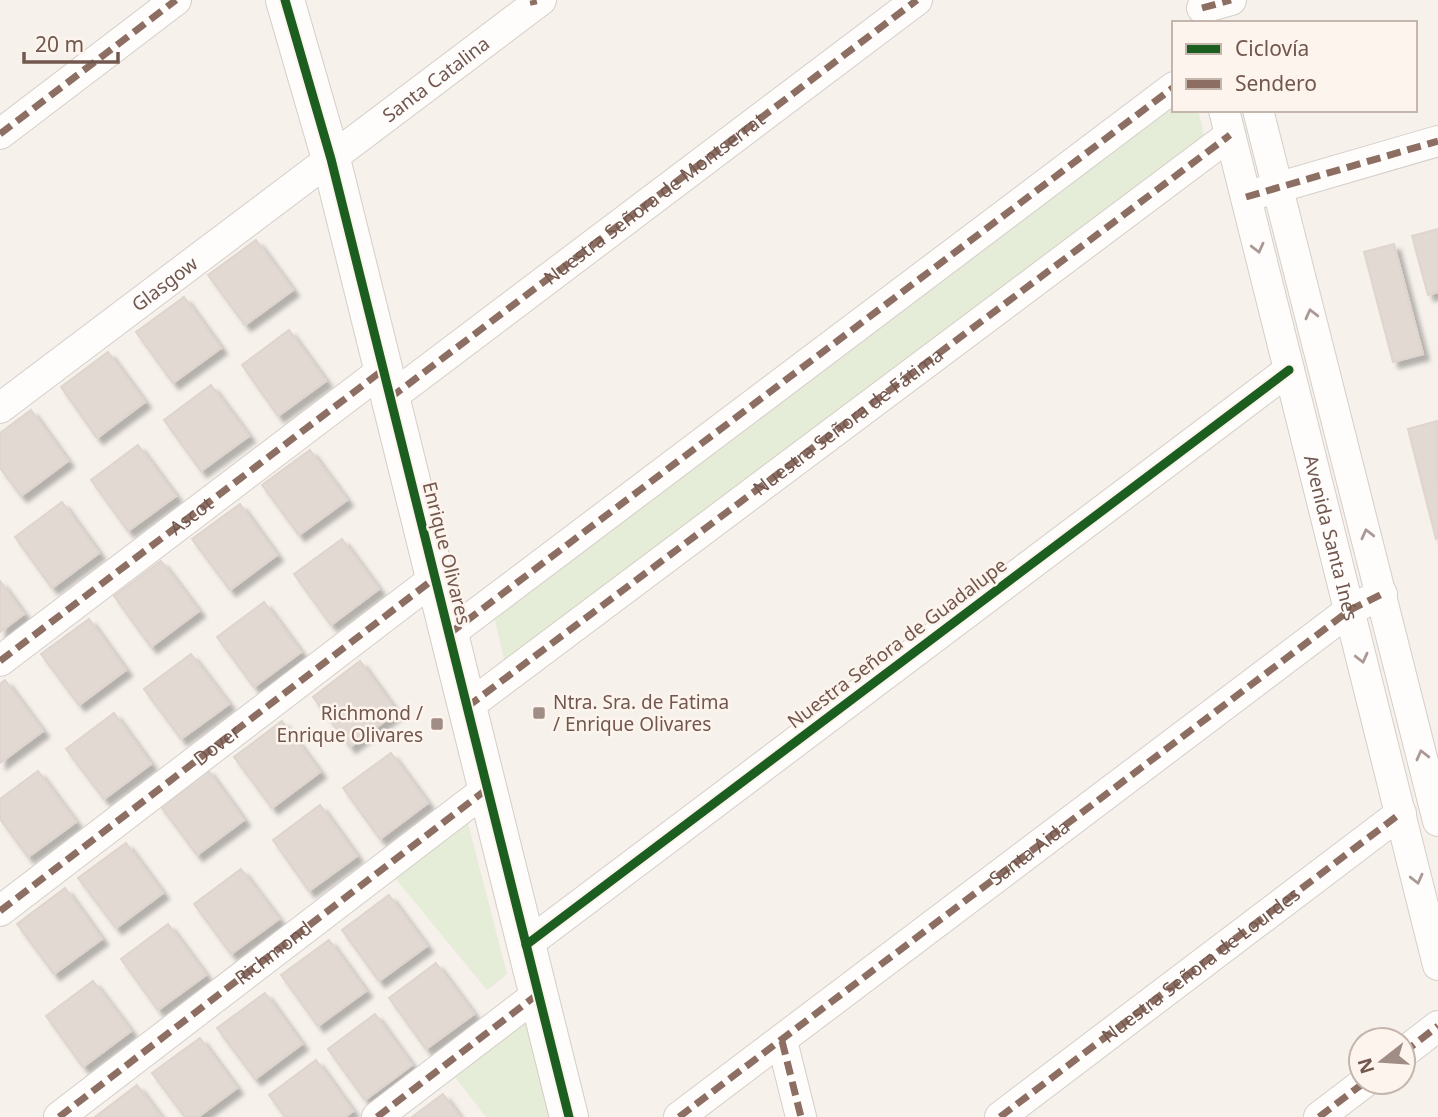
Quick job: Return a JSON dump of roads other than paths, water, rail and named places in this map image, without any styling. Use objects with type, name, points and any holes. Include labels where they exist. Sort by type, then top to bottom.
[{"type":"street","points":[[0,134],[176,0]]},
{"type":"street","name":"Enrique Olivares","points":[[285,0],[331,159],[569,1117]]},
{"type":"street","name":"Nuestra Señora de Montserrat","points":[[386,384],[917,0]]},
{"type":"street","points":[[1202,10],[1232,0],[1237,21]]},
{"type":"street","name":"Santa Catalina","points":[[331,159],[536,2]]},
{"type":"street","points":[[449,634],[1172,89]]},
{"type":"street","name":"Avenida Santa Inés","points":[[1259,112],[1438,821]]},
{"type":"street","name":"Avenida Santa Inés","points":[[1227,123],[1438,965]]},
{"type":"street","name":"Nuestra Señora de Fátima","points":[[467,707],[1227,123]]},
{"type":"street","points":[[1246,197],[1438,141]]},
{"type":"street","name":"Glasgow","points":[[0,408],[331,159]]},
{"type":"street","name":"Nuestra Señora de Guadalupe","points":[[526,945],[1289,370]]},
{"type":"street","name":"Ascot","points":[[0,661],[386,384]]},
{"type":"street","name":"Dover","points":[[0,911],[435,578]]},
{"type":"street","name":"Santa Aida","points":[[679,1117],[1350,610],[1382,594]]},
{"type":"street","name":"Richmond","points":[[59,1117],[487,789]]},
{"type":"street","name":"Nuestra Señora de Lourdes","points":[[1000,1117],[1401,813]]},
{"type":"street","points":[[377,1117],[538,994]]},
{"type":"street","points":[[1417,1042],[1438,1026]]},
{"type":"street","points":[[782,1041],[801,1117]]},
{"type":"street","points":[[1319,1117],[1347,1096]]},
{"type":"place","name":"Ntra. Sra. de Fatima / Enrique Olivares","points":[[539,713]]},
{"type":"place","name":"Richmond / Enrique Olivares","points":[[437,724]]}]
